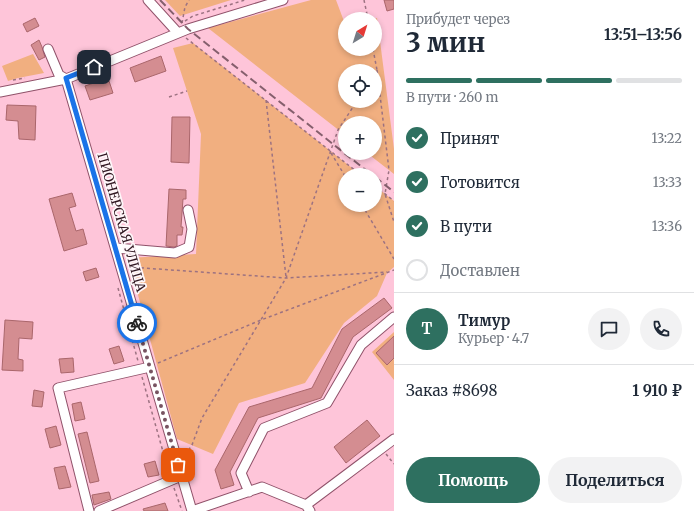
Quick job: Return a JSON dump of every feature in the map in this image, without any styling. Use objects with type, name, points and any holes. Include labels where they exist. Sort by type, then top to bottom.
[{"type":"street","points":[[148,0],[176,31]]},
{"type":"street","points":[[0,92],[66,78],[176,31],[283,0]]},
{"type":"street","points":[[48,49],[59,75],[66,78]]},
{"type":"street","name":"ПИОНЕРСКАЯ УЛИЦА","points":[[66,78],[192,511]]},
{"type":"street","points":[[116,248],[176,253],[189,247],[192,229],[188,210]]},
{"type":"street","points":[[249,492],[241,473],[264,428],[327,403],[361,345],[394,317]]},
{"type":"street","points":[[88,511],[58,388],[150,367]]},
{"type":"street","points":[[192,511],[262,487],[308,508],[394,439]]},
{"type":"street","points":[[99,511],[181,476]]},
{"type":"path","points":[[182,23],[185,7],[189,0]]},
{"type":"path","points":[[245,0],[193,16],[182,23],[176,31],[352,168]]},
{"type":"path","points":[[364,0],[367,12]]},
{"type":"path","points":[[169,97],[187,91]]},
{"type":"path","points":[[266,100],[286,278]]},
{"type":"path","points":[[178,465],[192,445],[202,418],[286,278],[338,130],[352,108]]},
{"type":"path","points":[[382,108],[389,170],[385,194],[394,222]]},
{"type":"path","points":[[330,151],[340,168]]},
{"type":"path","points":[[382,192],[394,201]]},
{"type":"path","points":[[366,212],[394,259]]},
{"type":"path","points":[[121,266],[286,278],[387,272]]},
{"type":"path","points":[[150,367],[261,320],[394,270]]},
{"type":"path","points":[[117,287],[171,480],[182,511]]},
{"type":"shaded area","points":[[165,0],[231,0],[180,16]]},
{"type":"shaded area","points":[[311,0],[336,0],[340,12],[338,12],[338,56],[382,56],[394,149],[394,174],[376,160],[382,160],[382,116],[338,116],[338,130],[208,28]]},
{"type":"shaded area","points":[[193,43],[338,157],[338,160],[342,160],[352,168],[338,168],[338,212],[382,212],[382,192],[394,201],[394,267],[387,273],[377,296],[344,323],[305,383],[239,403],[213,454],[177,439],[128,258],[196,254],[201,134],[173,48]]},
{"type":"shaded area","points":[[33,54],[44,73],[8,81],[2,66]]},
{"type":"shaded area","points":[[394,332],[394,380],[372,352]]},
{"type":"building","points":[[384,0],[394,0],[394,9],[387,11]]},
{"type":"building","points":[[35,18],[39,26],[27,32],[23,24]]},
{"type":"building","points":[[39,40],[45,57],[39,60],[31,45]]},
{"type":"building","points":[[161,56],[166,71],[135,82],[130,68]]},
{"type":"building","points":[[108,78],[113,93],[90,100],[85,86]]},
{"type":"building","points":[[7,105],[36,106],[35,140],[19,139],[18,121],[6,120]]},
{"type":"building","points":[[172,117],[190,117],[189,163],[171,162]]},
{"type":"building","points":[[169,189],[186,190],[186,199],[183,199],[181,227],[183,227],[182,235],[177,235],[177,246],[174,247],[166,246]]},
{"type":"building","points":[[72,193],[76,206],[69,208],[76,231],[83,229],[87,244],[64,251],[49,199]]},
{"type":"building","points":[[96,268],[99,277],[86,281],[83,272]]},
{"type":"building","points":[[384,298],[392,308],[353,337],[321,398],[258,418],[230,472],[234,485],[221,489],[215,470],[249,407],[312,388],[342,329]]},
{"type":"building","points":[[5,320],[33,322],[32,339],[19,338],[18,359],[23,360],[23,371],[2,370]]},
{"type":"building","points":[[394,336],[394,358],[387,365],[376,353]]},
{"type":"building","points":[[119,346],[124,361],[114,364],[109,349]]},
{"type":"building","points":[[73,358],[74,372],[61,373],[59,359]]},
{"type":"building","points":[[34,390],[44,392],[42,407],[32,406]]},
{"type":"building","points":[[81,402],[85,419],[75,421],[72,404]]},
{"type":"building","points":[[367,420],[380,436],[346,463],[334,447]]},
{"type":"building","points":[[56,426],[61,445],[50,448],[45,429]]},
{"type":"building","points":[[87,432],[99,481],[90,483],[78,434]]},
{"type":"building","points":[[155,461],[159,475],[148,477],[144,464]]},
{"type":"building","points":[[65,466],[71,487],[59,489],[54,468]]},
{"type":"building","points":[[109,492],[111,499],[94,505],[92,495]]},
{"type":"building","points":[[165,503],[168,511],[144,511],[143,509]]},
{"type":"railway","points":[[160,0],[188,29],[363,168]]},
{"type":"railway","points":[[382,183],[394,192]]},
{"type":"way so far","points":[[137,323],[178,465]]},
{"type":"route","points":[[94,67],[66,78],[137,323]]}]
